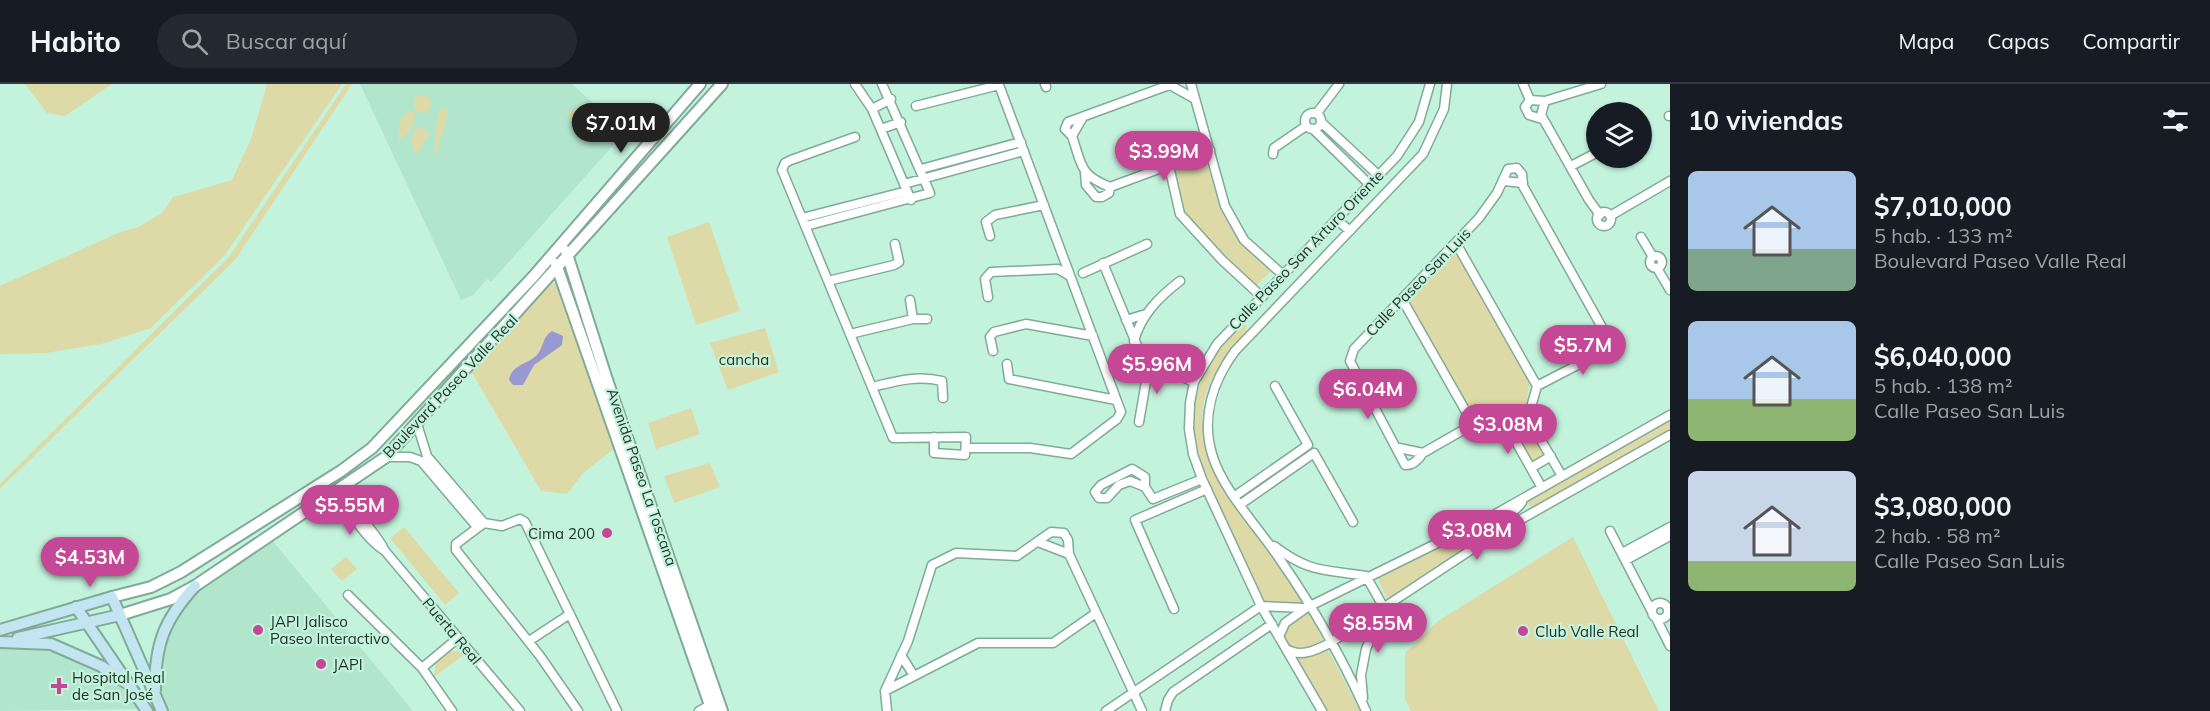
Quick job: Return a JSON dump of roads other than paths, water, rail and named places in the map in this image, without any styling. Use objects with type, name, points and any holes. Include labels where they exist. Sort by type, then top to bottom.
[{"type":"main road","points":[[155,696],[157,651],[164,629],[175,608],[195,586]]},
{"type":"main road","points":[[0,630],[112,597],[162,711]]},
{"type":"main road","points":[[76,607],[147,711]]},
{"type":"main road","points":[[0,641],[88,624],[120,615]]},
{"type":"main road","points":[[0,641],[31,631],[37,624],[34,619]]},
{"type":"main road","points":[[0,641],[51,644],[102,666],[128,684]]},
{"type":"street","points":[[563,242],[700,84]]},
{"type":"street","name":"Boulevard Paseo Valle Real","points":[[120,615],[171,599],[195,586],[348,485],[386,457],[722,84]]},
{"type":"street","points":[[855,84],[872,109],[910,200]]},
{"type":"street","points":[[804,222],[910,200],[930,193],[891,99],[882,84]]},
{"type":"street","points":[[1110,187],[1109,193],[1096,197],[1086,185],[1085,172],[1072,136],[1065,129],[1065,124],[1171,84],[1195,99]]},
{"type":"street","points":[[1191,84],[1226,206],[1244,240],[1283,275]]},
{"type":"street","points":[[1339,84],[1317,113],[1306,115],[1309,127],[1370,184]]},
{"type":"street","name":"Calle Paseo San Arturo Oriente","points":[[1322,711],[1261,606],[1202,479],[1193,454],[1189,429],[1194,382],[1216,344],[1370,184],[1410,138],[1419,122],[1430,84]]},
{"type":"street","name":"Calle Paseo San Arturo Oriente","points":[[1365,707],[1330,642],[1267,540],[1224,479],[1212,454],[1209,407],[1215,384],[1224,365],[1423,154],[1444,109],[1447,84]]},
{"type":"street","points":[[1523,84],[1530,100],[1543,105],[1601,84]]},
{"type":"street","points":[[916,106],[999,85],[1121,411],[1117,419],[1071,454],[1030,448],[966,448]]},
{"type":"street","points":[[872,109],[891,99]]},
{"type":"street","points":[[1530,100],[1526,104],[1527,113],[1542,119]]},
{"type":"street","points":[[1543,105],[1542,119],[1600,215],[1598,222],[1603,226],[1610,223],[1610,216],[1670,181]]},
{"type":"street","points":[[1317,113],[1321,122],[1378,175]]},
{"type":"street","points":[[881,129],[900,122]]},
{"type":"street","points":[[1273,154],[1274,148],[1321,122]]},
{"type":"street","points":[[855,138],[791,160],[782,166],[893,438],[966,437],[965,455],[934,453],[934,438]]},
{"type":"street","points":[[804,222],[905,188],[922,173],[1022,147]]},
{"type":"street","points":[[1085,172],[1091,180],[1110,187],[1210,150]]},
{"type":"street","points":[[1571,166],[1586,158]]},
{"type":"street","points":[[1169,166],[1180,214],[1222,260],[1262,297]]},
{"type":"street","points":[[1523,183],[1504,181],[1508,169],[1518,168],[1522,174],[1523,183],[1604,331],[1616,339],[1616,345],[1537,387],[1528,418],[1563,476]]},
{"type":"street","name":"Calle Paseo San Luis","points":[[1504,181],[1488,206],[1456,243],[1354,349],[1350,358],[1351,365],[1399,448],[1399,455],[1407,465],[1419,459],[1423,453],[1498,410],[1542,488]]},
{"type":"street","points":[[990,236],[986,222],[995,215],[1044,206]]},
{"type":"street","points":[[1336,219],[1350,231]]},
{"type":"street","points":[[1641,237],[1657,258],[1661,266],[1657,268],[1670,290]]},
{"type":"street","name":"Boulevard Paseo Valle Real","points":[[112,597],[151,587],[173,577],[341,471],[372,448],[533,278],[563,242]]},
{"type":"street","name":"Avenida Paseo La Toscana","points":[[563,242],[602,381]]},
{"type":"street","points":[[1058,269],[1059,243]]},
{"type":"street","points":[[1456,243],[1537,387]]},
{"type":"street","points":[[828,281],[894,265],[899,262],[895,244]]},
{"type":"street","points":[[1083,273],[1147,244]]},
{"type":"street","points":[[1657,258],[1670,253]]},
{"type":"street","name":"Avenida Paseo La Toscana","points":[[552,255],[602,381],[664,560],[722,711]]},
{"type":"street","points":[[1103,263],[1143,360],[1194,382]]},
{"type":"street","points":[[988,297],[985,279],[991,272],[1058,269],[1071,277]]},
{"type":"street","points":[[1135,345],[1146,314],[1180,281]]},
{"type":"street","points":[[1402,299],[1473,424]]},
{"type":"street","points":[[910,300],[914,319]]},
{"type":"street","points":[[1126,320],[1146,314]]},
{"type":"street","points":[[1242,317],[1256,329]]},
{"type":"street","points":[[850,334],[914,319],[927,319]]},
{"type":"street","points":[[993,351],[990,337],[994,332],[1026,324],[1093,336]]},
{"type":"street","points":[[1599,352],[1604,331]]},
{"type":"street","points":[[1135,345],[1199,371]]},
{"type":"street","points":[[1007,364],[1010,379],[1116,400]]},
{"type":"street","points":[[1139,422],[1149,364]]},
{"type":"street","points":[[872,387],[912,377],[927,377],[942,381],[943,398]]},
{"type":"street","points":[[1235,496],[1308,445],[1275,386]]},
{"type":"street","points":[[1279,637],[1285,623],[1307,607],[1366,576],[1446,540],[1670,415]]},
{"type":"street","points":[[417,424],[427,456],[480,525]]},
{"type":"street","points":[[1286,648],[1292,652],[1308,652],[1330,642],[1502,530],[1670,435]]},
{"type":"street","points":[[1399,448],[1423,453]]},
{"type":"street","points":[[1241,504],[1314,453],[1353,522]]},
{"type":"street","points":[[1530,468],[1551,456]]},
{"type":"street","points":[[386,457],[410,457],[421,461],[480,525]]},
{"type":"street","points":[[1145,487],[1130,481],[1119,485],[1107,498],[1100,498],[1095,492],[1097,488],[1132,469],[1145,477],[1145,487],[1150,498],[1156,500],[1202,479]]},
{"type":"street","name":"Puerta Real","points":[[348,485],[349,499],[374,544],[385,551],[520,711]]},
{"type":"street","points":[[1174,609],[1135,520],[1207,489]]},
{"type":"street","name":"Puerta Real","points":[[328,498],[342,505],[362,523]]},
{"type":"street","points":[[1502,530],[1500,520],[1519,507],[1523,499]]},
{"type":"street","points":[[578,711],[529,641],[456,550],[456,544],[480,525],[498,526],[520,519],[525,522],[617,711]]},
{"type":"street","points":[[1624,557],[1670,528]]},
{"type":"street","points":[[887,711],[885,691],[902,655],[934,563],[956,553],[1014,557],[1058,530],[1064,533],[1068,540],[1069,554],[1142,711]]},
{"type":"street","points":[[1610,531],[1670,646]]},
{"type":"street","points":[[1624,557],[1670,536]]},
{"type":"street","name":"Calle Paseo San Arturo Oriente","points":[[1267,540],[1308,567],[1334,574],[1366,576]]},
{"type":"street","points":[[1038,542],[1069,554]]},
{"type":"street","points":[[1366,576],[1384,608]]},
{"type":"street","name":"Avenida Paseo La Toscana","points":[[671,579],[711,708]]},
{"type":"street","points":[[348,595],[422,668],[452,711]]},
{"type":"street","points":[[1667,602],[1669,612],[1663,618],[1654,614],[1656,603],[1667,602]]},
{"type":"street","points":[[1106,711],[1261,606],[1307,607]]},
{"type":"street","name":"Calle Paseo San Arturo Oriente","points":[[1365,707],[1361,675],[1364,658],[1369,639],[1381,619],[1384,608]]},
{"type":"street","points":[[529,641],[570,614]]},
{"type":"street","points":[[885,691],[981,642],[1053,643],[1096,614]]},
{"type":"street","points":[[1165,711],[1173,692],[1272,624]]},
{"type":"street","points":[[422,668],[458,638]]},
{"type":"street","points":[[902,655],[914,676]]},
{"type":"street","points":[[699,711],[711,708]]},
{"type":"water","points":[[552,331],[563,336],[562,345],[534,365],[523,385],[513,385],[509,380],[513,371],[537,355],[546,336]]},
{"type":"place","name":"Cima 200","points":[[607,533]]},
{"type":"place","name":"JAPI Jalisco Paseo Interactivo","points":[[258,630]]},
{"type":"place","name":"Club Valle Real","points":[[1523,631]]},
{"type":"place","name":"JAPI","points":[[321,664]]},
{"type":"place","name":"Hospital Real de San José","points":[[59,686]]},
{"type":"park label","name":"cancha","points":[[744,359]]}]
